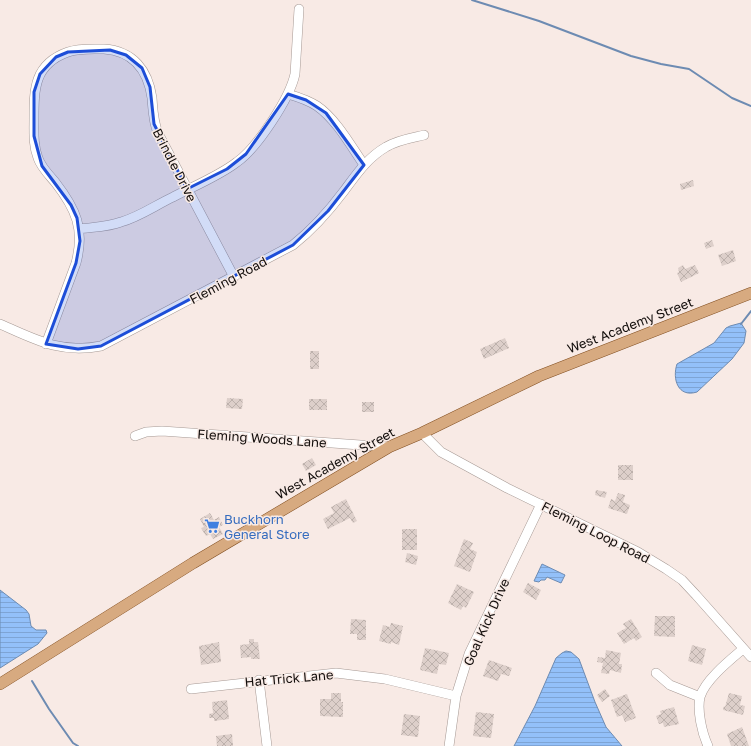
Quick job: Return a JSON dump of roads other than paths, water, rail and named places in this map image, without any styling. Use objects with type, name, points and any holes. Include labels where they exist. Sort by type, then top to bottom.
[{"type":"main road","name":"West Academy Street","points":[[0,684],[193,563],[389,447],[422,433],[539,376],[751,293]]},
{"type":"street","points":[[80,229],[122,222],[227,169],[246,154],[255,144],[288,94],[295,74],[299,8]]},
{"type":"street","name":"Brindle Drive","points":[[46,344],[79,253],[80,229],[72,205],[42,166],[38,158],[34,136],[34,92],[40,74],[46,65],[68,52],[78,49],[110,50],[126,55],[142,68],[148,79],[150,87],[154,124],[234,277]]},
{"type":"street","points":[[288,94],[306,100],[326,113],[364,165]]},
{"type":"street","name":"Fleming Road","points":[[0,324],[46,344],[78,349],[101,346],[284,251],[302,238],[328,211],[364,165],[387,146],[424,135]]},
{"type":"street","name":"Fleming Woods Lane","points":[[136,436],[146,432],[162,431],[389,447]]},
{"type":"street","name":"Fleming Loop Road","points":[[422,433],[441,452],[638,552],[666,569],[682,580],[751,657]]},
{"type":"street","name":"Goal Kick Drive","points":[[449,746],[456,696],[469,654],[541,504]]},
{"type":"street","points":[[708,746],[700,721],[700,697],[708,683],[721,668],[743,649]]},
{"type":"street","points":[[656,672],[670,685],[700,697]]},
{"type":"street","name":"Hat Trick Lane","points":[[191,689],[259,680],[336,673],[385,679],[456,696]]},
{"type":"street","points":[[259,680],[266,746]]},
{"type":"water","points":[[741,323],[746,331],[744,343],[732,359],[697,392],[690,393],[681,390],[675,376],[677,364],[714,343],[726,328]]},
{"type":"water","points":[[542,564],[565,575],[561,583],[547,577],[545,580],[541,580],[539,582],[534,581]]},
{"type":"water","points":[[0,590],[26,610],[29,614],[31,626],[36,630],[46,630],[47,633],[38,644],[0,668]]},
{"type":"water","points":[[566,651],[571,652],[579,659],[606,727],[622,746],[514,746],[535,706],[556,658]]},
{"type":"waterway","points":[[472,0],[539,21],[631,56],[661,64],[689,69],[732,98],[751,106]]},
{"type":"waterway","points":[[741,324],[751,311]]},
{"type":"waterway","points":[[32,681],[49,709],[73,743],[78,746]]},
{"type":"place","name":"Buckhorn General Store","points":[[212,526]]}]
